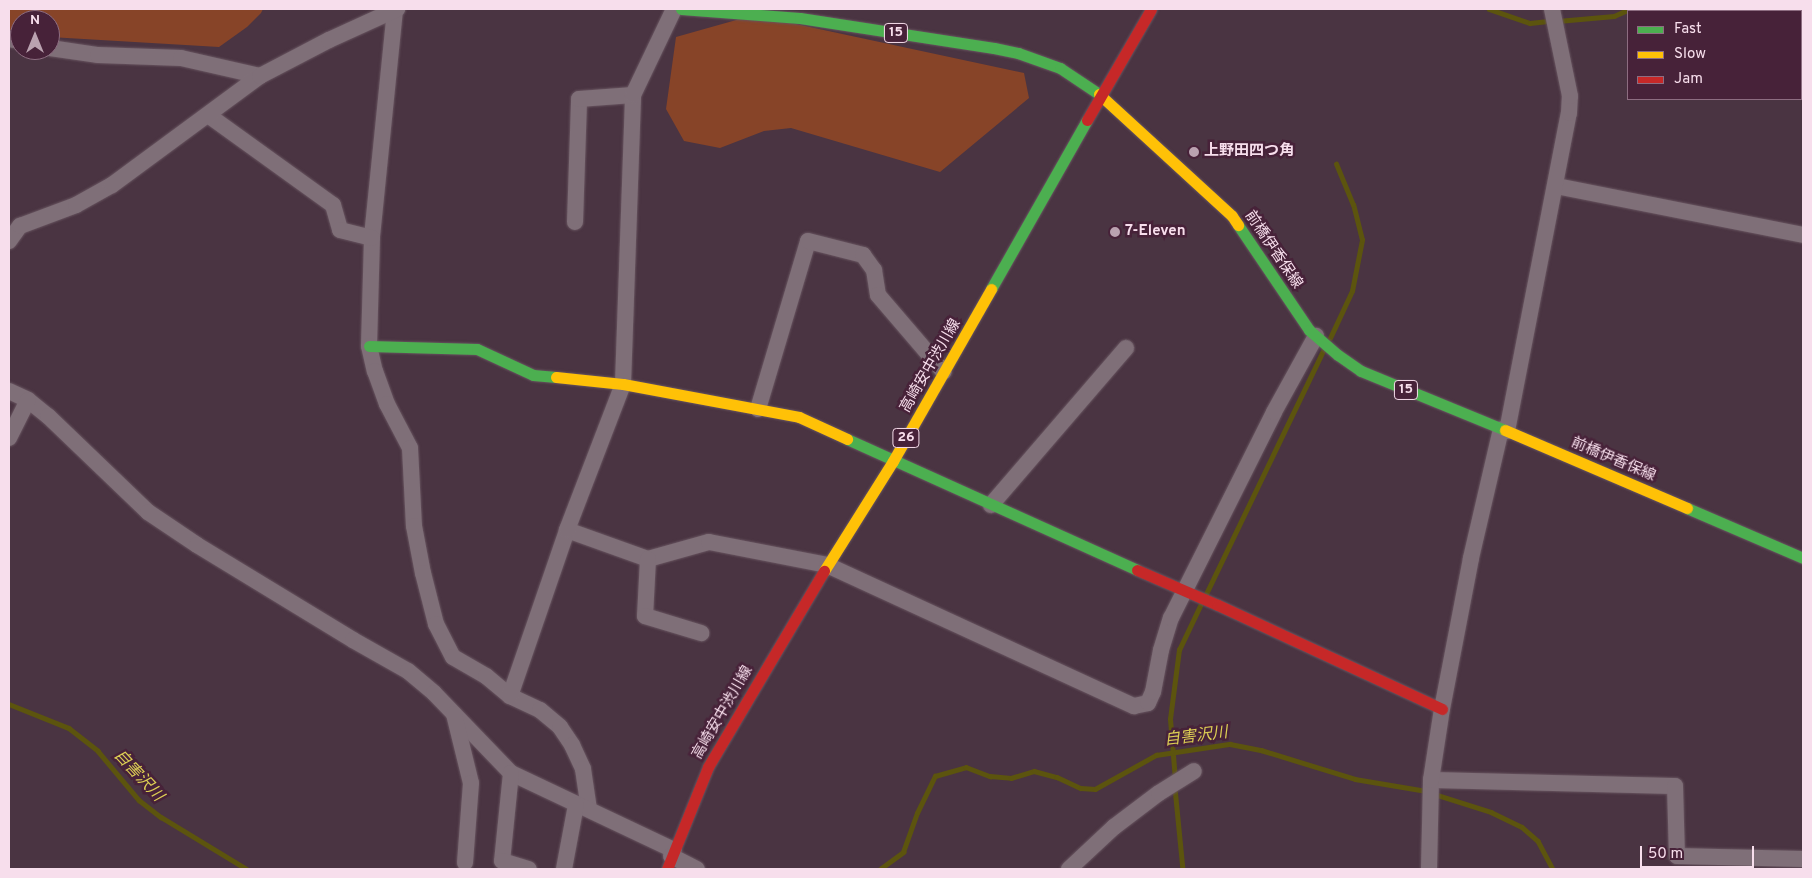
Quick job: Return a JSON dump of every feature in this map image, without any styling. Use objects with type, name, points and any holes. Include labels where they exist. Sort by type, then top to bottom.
[{"type":"main road","name":"前橋伊香保線","points":[[681,9],[800,18],[1018,53],[1060,68],[1101,95],[1232,216],[1274,281],[1316,336],[1361,371],[1803,558]]},
{"type":"main road","name":"高崎安中渋川線","points":[[671,859],[708,767],[827,565],[893,461],[1151,9]]},
{"type":"main road","points":[[369,346],[477,349],[533,375],[623,384],[799,417],[991,505],[1218,605],[1442,709]]},
{"type":"street","points":[[9,242],[14,223],[76,205],[112,185],[260,76],[329,40],[396,9]]},
{"type":"street","points":[[396,9],[372,238],[369,346],[387,404],[410,448],[414,526],[436,624],[452,657],[486,676],[510,696],[540,710],[560,726],[572,745],[583,769],[583,807],[564,869]]},
{"type":"street","points":[[510,696],[567,530],[623,384],[633,95],[674,9]]},
{"type":"street","points":[[1429,869],[1431,782],[1442,709],[1471,558],[1504,430],[1570,114],[1570,96],[1559,35],[1552,9]]},
{"type":"street","points":[[60,49],[98,55],[181,58],[260,76]]},
{"type":"street","points":[[575,222],[579,99],[633,95]]},
{"type":"street","points":[[208,115],[333,205],[340,230],[372,238]]},
{"type":"street","points":[[1556,186],[1803,235]]},
{"type":"street","points":[[758,410],[808,241],[863,255],[874,270],[878,295],[944,372]]},
{"type":"street","points":[[567,530],[648,560],[709,542],[827,565],[1134,706],[1148,703],[1153,692],[1161,650],[1172,618],[1263,435],[1316,336]]},
{"type":"street","points":[[991,505],[1126,348]]},
{"type":"street","points":[[9,391],[28,400],[48,416],[148,512],[345,635],[408,670],[511,772],[583,807],[671,859],[697,869]]},
{"type":"street","points":[[9,438],[28,400]]},
{"type":"street","points":[[648,560],[644,616],[701,633]]},
{"type":"street","points":[[454,714],[471,783],[465,863]]},
{"type":"street","points":[[1069,869],[1114,827],[1159,793],[1194,771]]},
{"type":"street","points":[[511,772],[502,861],[529,869]]},
{"type":"street","points":[[1431,782],[1675,786],[1677,856],[1803,859]]},
{"type":"shaded area","points":[[9,9],[263,9],[247,27],[219,47],[60,38],[60,10],[10,10],[9,30]]},
{"type":"shaded area","points":[[754,15],[1024,73],[1029,98],[940,172],[791,128],[764,131],[720,148],[684,141],[666,109],[676,37]]},
{"type":"waterway","points":[[1489,9],[1530,23],[1550,21]]},
{"type":"waterway","points":[[1558,21],[1614,16],[1627,10]]},
{"type":"waterway","points":[[1330,338],[1352,291],[1362,240],[1353,205],[1336,164]]},
{"type":"waterway","points":[[1206,594],[1323,351]]},
{"type":"waterway","points":[[1175,780],[1170,719],[1179,650],[1200,606]]},
{"type":"waterway","name":"自害沢川","points":[[9,704],[69,728],[98,751],[139,800],[161,817],[247,869]]},
{"type":"waterway","name":"自害沢川","points":[[880,869],[903,852],[917,813],[935,776],[966,767],[990,776],[1011,778],[1034,771],[1057,777],[1081,788],[1095,789],[1156,755],[1230,744],[1261,750],[1355,779],[1426,791]]},
{"type":"waterway","points":[[1175,788],[1183,869]]},
{"type":"waterway","name":"自害沢川","points":[[1434,794],[1491,812],[1522,827],[1538,841],[1553,869]]},
{"type":"traffic: fast","points":[[681,9],[800,18],[994,48],[1018,53],[1060,68],[1099,94]]},
{"type":"traffic: fast","points":[[991,289],[1087,120]]},
{"type":"traffic: fast","points":[[1238,225],[1309,330],[1338,355],[1361,371],[1505,430]]},
{"type":"traffic: fast","points":[[369,346],[477,349],[533,375],[556,377]]},
{"type":"traffic: fast","points":[[847,439],[1137,570]]},
{"type":"traffic: fast","points":[[1687,508],[1803,558]]},
{"type":"traffic: slow","points":[[1099,94],[1232,216],[1238,225]]},
{"type":"traffic: slow","points":[[824,571],[893,461],[991,289]]},
{"type":"traffic: slow","points":[[556,377],[623,384],[799,417],[847,439]]},
{"type":"traffic: slow","points":[[1505,430],[1687,508]]},
{"type":"traffic: jam","points":[[1087,120],[1151,9]]},
{"type":"traffic: jam","points":[[1137,570],[1218,605],[1442,709]]},
{"type":"traffic: jam","points":[[667,869],[708,767],[824,571]]},
{"type":"place","name":"上野田四つ角","points":[[1194,152]]},
{"type":"place","name":"7-Eleven","points":[[1115,232]]}]
